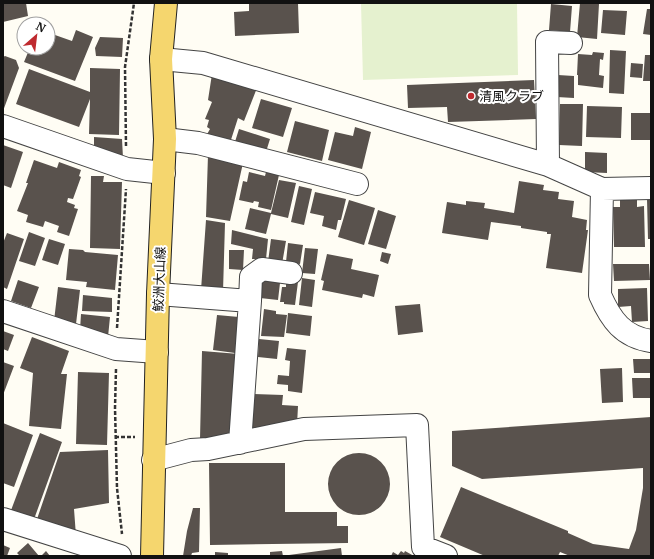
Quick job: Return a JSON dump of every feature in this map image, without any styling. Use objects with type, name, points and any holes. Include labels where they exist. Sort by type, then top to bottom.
[{"type":"main road","name":"鮫洲大山線","points":[[152,556],[158,294],[165,140],[161,59],[166,3]]},
{"type":"street","points":[[548,165],[546,42],[571,43]]},
{"type":"street","points":[[161,59],[203,63],[548,165],[602,189],[651,188]]},
{"type":"street","points":[[3,126],[127,169],[164,173]]},
{"type":"street","points":[[165,140],[198,143],[357,184]]},
{"type":"street","points":[[602,189],[600,295],[608,311],[618,325],[628,334],[640,340],[651,341]]},
{"type":"street","points":[[240,443],[251,277],[262,269],[291,272]]},
{"type":"street","points":[[158,294],[250,301]]},
{"type":"street","points":[[3,311],[116,349],[157,352]]},
{"type":"street","points":[[154,460],[191,450],[208,449],[304,429],[417,425],[423,547],[446,556]]},
{"type":"street","points":[[3,519],[121,548]]},
{"type":"path","points":[[121,548],[116,488],[116,349],[127,169],[125,67],[134,3]]},
{"type":"green space","points":[[361,3],[517,3],[518,75],[363,80]]},
{"type":"building","points":[[3,3],[26,3],[28,16],[16,16],[16,19],[3,22]]},
{"type":"building","points":[[249,3],[298,3],[299,33],[235,36],[234,12],[249,11]]},
{"type":"building","points":[[580,3],[599,4],[597,39],[577,37]]},
{"type":"building","points":[[551,4],[572,6],[570,32],[549,30]]},
{"type":"building","points":[[647,9],[651,9],[651,35],[643,34]]},
{"type":"building","points":[[603,10],[627,11],[625,35],[601,33]]},
{"type":"building","points":[[76,30],[93,37],[75,81],[24,62],[26,56],[56,56],[56,35],[72,41]]},
{"type":"building","points":[[100,37],[123,38],[122,57],[96,56],[95,48]]},
{"type":"building","points":[[610,50],[626,51],[624,94],[609,93]]},
{"type":"building","points":[[593,52],[604,53],[603,60],[600,59],[599,75],[604,76],[603,88],[578,85],[578,54],[592,55]]},
{"type":"building","points":[[645,55],[651,55],[651,81],[643,81]]},
{"type":"building","points":[[5,56],[16,60],[19,68],[3,111],[3,57]]},
{"type":"building","points":[[631,63],[643,64],[642,78],[630,77]]},
{"type":"building","points":[[90,68],[120,69],[119,135],[89,134],[90,99],[79,127],[16,104],[29,69],[90,92]]},
{"type":"building","points":[[212,74],[257,88],[244,121],[238,118],[229,146],[206,136],[210,129],[207,127],[209,120],[205,119],[212,102],[208,100]]},
{"type":"building","points":[[558,75],[574,76],[574,98],[557,97]]},
{"type":"building","name":"清風クラブ","points":[[534,80],[536,119],[448,122],[447,107],[408,108],[407,85]]},
{"type":"building","points":[[261,99],[292,108],[283,137],[252,128]]},
{"type":"building","points":[[560,104],[583,104],[582,146],[559,145]]},
{"type":"building","points":[[587,106],[622,107],[621,138],[586,137]]},
{"type":"building","points":[[631,113],[651,113],[650,140],[631,140]]},
{"type":"building","points":[[295,121],[329,130],[322,161],[287,152]]},
{"type":"building","points":[[355,127],[371,132],[362,169],[328,160],[335,132],[353,136]]},
{"type":"building","points":[[239,129],[270,139],[265,155],[234,145]]},
{"type":"building","points":[[94,137],[122,139],[123,158],[94,146]]},
{"type":"building","points":[[3,145],[23,152],[11,188],[3,185]]},
{"type":"building","points":[[585,152],[607,153],[607,173],[585,172]]},
{"type":"building","points":[[208,155],[243,163],[230,221],[206,217]]},
{"type":"building","points":[[34,160],[57,168],[59,162],[81,170],[79,176],[81,177],[73,199],[68,198],[67,202],[75,205],[74,208],[78,209],[69,236],[57,232],[59,226],[45,221],[43,227],[26,222],[28,215],[17,211],[28,183],[26,183]]},
{"type":"building","points":[[249,172],[265,176],[266,172],[279,175],[271,210],[258,207],[259,202],[254,201],[253,203],[239,200],[243,181],[247,182]]},
{"type":"building","points":[[91,176],[104,176],[103,182],[122,182],[120,249],[90,248]]},
{"type":"building","points":[[279,180],[296,183],[288,218],[271,214],[266,234],[245,229],[250,208],[271,213]]},
{"type":"building","points":[[519,181],[544,185],[543,190],[559,192],[558,199],[574,201],[572,217],[587,220],[586,230],[588,230],[582,273],[546,268],[551,234],[547,234],[547,232],[521,228],[521,226],[491,222],[488,240],[442,233],[447,202],[466,205],[466,201],[485,203],[484,208],[514,213]]},
{"type":"building","points":[[299,186],[312,189],[304,225],[291,222]]},
{"type":"building","points":[[315,192],[346,199],[341,220],[338,220],[336,230],[322,226],[324,216],[310,213]]},
{"type":"building","points":[[637,196],[637,207],[644,206],[645,247],[614,247],[613,207],[620,207],[620,197]]},
{"type":"building","points":[[647,199],[651,199],[651,239],[648,239]]},
{"type":"building","points":[[349,200],[375,208],[364,245],[338,237]]},
{"type":"building","points":[[378,210],[396,216],[386,249],[368,244]]},
{"type":"building","points":[[206,220],[225,223],[223,292],[201,290]]},
{"type":"building","points":[[232,230],[268,239],[266,259],[252,259],[253,249],[231,244]]},
{"type":"building","points":[[29,232],[45,238],[35,266],[19,261]]},
{"type":"building","points":[[7,233],[24,239],[7,289],[3,287],[3,243]]},
{"type":"building","points":[[49,239],[65,244],[58,265],[42,260]]},
{"type":"building","points":[[271,239],[286,241],[282,264],[268,262]]},
{"type":"building","points":[[288,243],[303,245],[300,264],[286,262]]},
{"type":"building","points":[[305,248],[318,249],[315,274],[302,273]]},
{"type":"building","points":[[69,249],[118,255],[115,290],[86,287],[87,282],[66,280]]},
{"type":"building","points":[[229,250],[244,250],[243,270],[229,269]]},
{"type":"building","points":[[382,252],[391,254],[388,264],[380,261]]},
{"type":"building","points":[[327,254],[353,259],[351,269],[379,275],[374,297],[363,294],[362,298],[322,290],[324,281],[321,280]]},
{"type":"building","points":[[613,264],[649,264],[650,280],[614,281]]},
{"type":"building","points":[[302,278],[315,280],[312,307],[299,305]]},
{"type":"building","points":[[18,280],[39,287],[31,308],[11,301]]},
{"type":"building","points":[[262,280],[280,283],[278,300],[260,298]]},
{"type":"building","points":[[286,281],[298,282],[295,305],[280,302],[282,287],[286,287]]},
{"type":"building","points":[[58,287],[80,290],[76,324],[54,321]]},
{"type":"building","points":[[647,288],[648,321],[632,322],[631,306],[618,307],[618,289]]},
{"type":"building","points":[[83,295],[112,298],[112,312],[82,311]]},
{"type":"building","points":[[420,304],[423,332],[398,335],[395,306]]},
{"type":"building","points":[[264,309],[276,311],[276,314],[287,315],[284,337],[261,336]]},
{"type":"building","points":[[288,313],[312,316],[310,336],[286,333]]},
{"type":"building","points":[[81,314],[110,317],[108,337],[80,330]]},
{"type":"building","points":[[217,315],[239,317],[235,353],[213,350]]},
{"type":"building","points":[[3,331],[14,335],[8,351],[3,349]]},
{"type":"building","points":[[32,337],[69,351],[61,374],[67,374],[61,429],[29,426],[33,373],[20,368]]},
{"type":"building","points":[[259,339],[279,341],[277,359],[258,357]]},
{"type":"building","points":[[287,348],[306,350],[302,393],[288,391],[288,385],[277,384],[278,375],[289,376],[290,361],[285,360]]},
{"type":"building","points":[[202,351],[239,354],[232,435],[200,439]]},
{"type":"building","points":[[633,359],[651,359],[651,373],[634,373]]},
{"type":"building","points":[[3,362],[14,366],[3,395]]},
{"type":"building","points":[[622,368],[623,402],[602,403],[600,369]]},
{"type":"building","points":[[78,372],[109,373],[107,445],[76,444]]},
{"type":"building","points":[[632,378],[651,378],[651,398],[633,398]]},
{"type":"building","points":[[252,394],[283,395],[282,405],[298,406],[297,425],[250,432]]},
{"type":"building","points":[[651,417],[651,556],[570,556],[560,552],[558,556],[485,556],[440,537],[461,487],[568,531],[568,533],[593,544],[629,549],[636,530],[643,488],[643,468],[482,479],[452,466],[452,431]]},
{"type":"building","points":[[3,423],[33,435],[14,487],[3,483]]},
{"type":"building","points":[[40,433],[62,442],[33,522],[10,513]]},
{"type":"building","points":[[108,450],[109,503],[74,509],[76,536],[36,522],[60,452]]},
{"type":"building","points":[[359,453],[371,455],[381,462],[388,472],[390,484],[388,496],[381,506],[371,513],[359,515],[347,513],[337,506],[330,496],[328,484],[330,472],[337,462],[347,455]]},
{"type":"building","points":[[209,463],[285,463],[285,512],[337,512],[337,526],[348,526],[348,543],[210,545]]},
{"type":"building","points":[[193,508],[200,508],[199,552],[192,553],[191,556],[183,556],[187,531]]},
{"type":"building","points":[[28,543],[39,556],[20,556],[17,553]]},
{"type":"building","points":[[3,545],[10,548],[7,556],[3,556]]},
{"type":"building","points":[[341,548],[342,556],[289,556],[289,555]]},
{"type":"building","points":[[46,551],[50,556],[41,556]]},
{"type":"building","points":[[282,551],[283,556],[270,556],[270,552]]},
{"type":"building","points":[[401,551],[404,553],[405,551],[414,556],[391,556],[393,552],[398,555]]},
{"type":"building","points":[[215,552],[228,553],[228,556],[215,556]]},
{"type":"place","name":"清風クラブ","points":[[471,96]]}]
